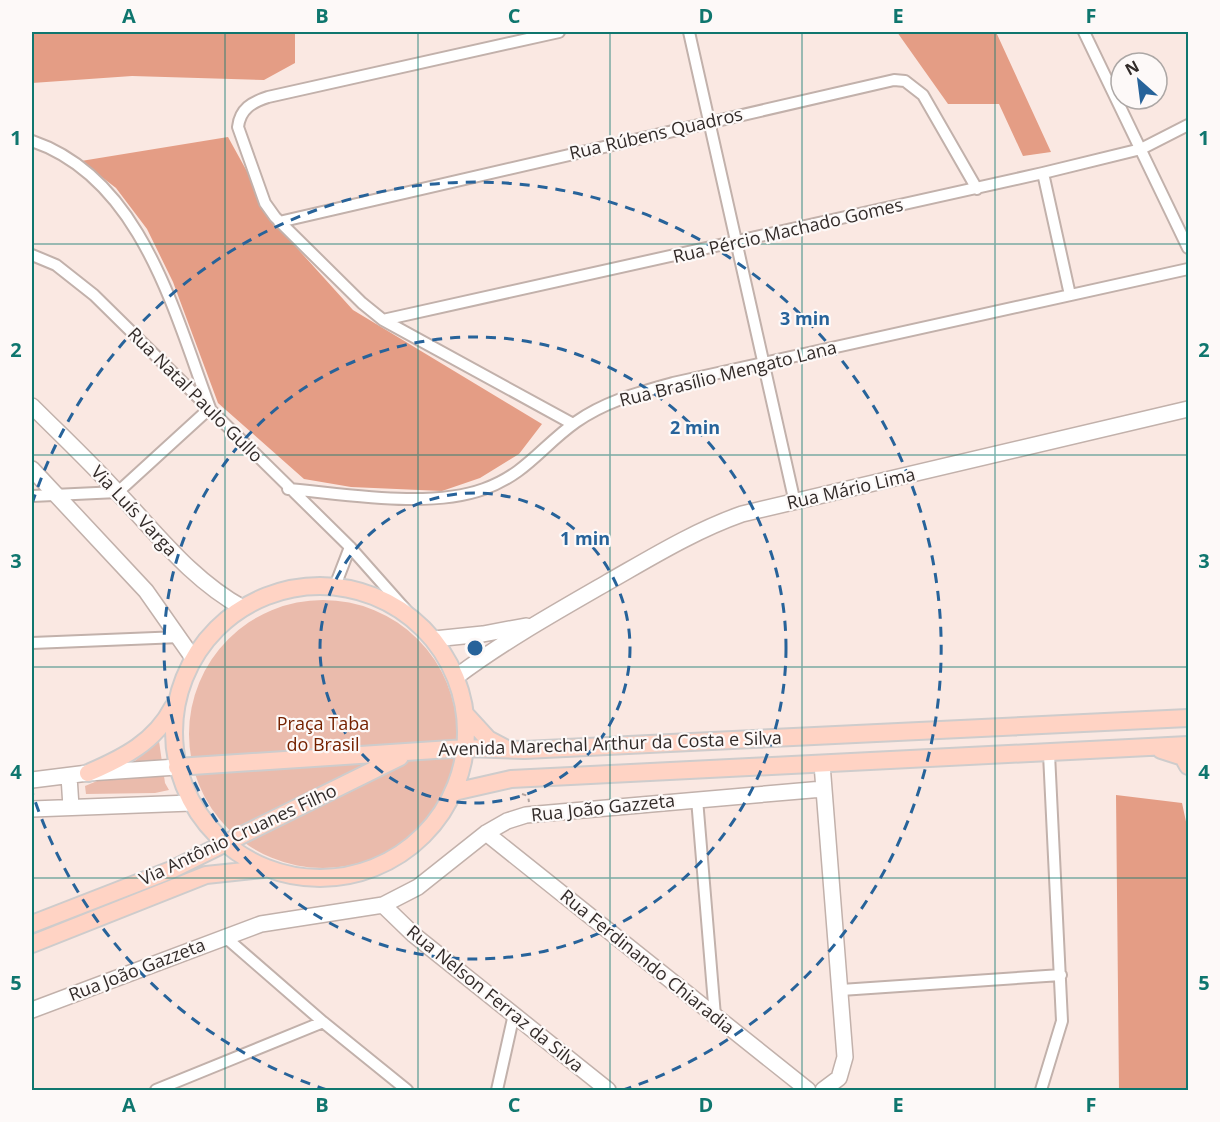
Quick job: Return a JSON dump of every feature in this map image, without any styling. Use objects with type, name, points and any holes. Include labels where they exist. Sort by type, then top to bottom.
[{"type":"main road","points":[[88,772],[140,747],[164,725],[193,658],[215,630],[243,608],[287,589],[335,586],[372,595],[413,618],[434,639],[456,677],[466,714],[466,748],[454,792],[442,814],[408,849],[387,863],[364,872],[331,878],[290,876],[251,862],[223,843],[205,824],[191,803],[177,767],[173,733],[177,699]]},
{"type":"main road","points":[[466,714],[488,739],[505,749]]},
{"type":"main road","name":"Avenida Marechal Arthur da Costa e Silva","points":[[177,767],[466,748],[505,749],[1188,718]]},
{"type":"main road","points":[[839,735],[840,764]]},
{"type":"main road","name":"Avenida Marechal Arthur da Costa e Silva","points":[[454,792],[511,779],[1049,754],[1152,747],[1187,757]]},
{"type":"main road","name":"Via Antônio Cruanes Filho","points":[[32,924],[171,870],[409,753]]},
{"type":"main road","points":[[191,860],[201,844],[205,824]]},
{"type":"main road","name":"Via Antônio Cruanes Filho","points":[[32,944],[206,874],[266,869]]},
{"type":"street","points":[[559,32],[255,101],[239,117],[239,136],[266,203],[279,222],[362,303],[383,320],[573,424]]},
{"type":"street","points":[[689,32],[795,503]]},
{"type":"street","points":[[1084,32],[1188,248]]},
{"type":"street","name":"Rua Rúbens Quadros","points":[[279,222],[894,80],[905,81],[923,95],[977,189]]},
{"type":"street","name":"Rua Pércio Machado Gomes","points":[[383,320],[977,189],[1141,149],[1188,125]]},
{"type":"street","points":[[32,141],[63,155],[94,178],[129,220],[160,276],[210,408],[118,492],[32,496]]},
{"type":"street","points":[[1043,173],[1070,295]]},
{"type":"street","name":"Rua Natal Paulo Gullo","points":[[32,255],[56,265],[94,295],[210,408],[288,489],[350,547],[413,618]]},
{"type":"street","name":"Rua Brasílio Mengato Lana","points":[[288,489],[356,495],[454,498],[486,489],[532,463],[573,424],[618,399],[765,363],[1188,269]]},
{"type":"street","name":"Via Luís Varga","points":[[32,406],[118,492],[188,569],[220,595],[243,608]]},
{"type":"street","name":"Rua Mário Lima","points":[[456,677],[534,624],[687,537],[742,514],[1188,409]]},
{"type":"street","points":[[32,469],[146,591],[193,658]]},
{"type":"street","points":[[335,586],[350,547]]},
{"type":"street","name":"Rua Mário Lima","points":[[434,639],[483,634],[534,624]]},
{"type":"street","points":[[32,643],[180,637]]},
{"type":"street","points":[[1041,1090],[1062,1020],[1049,754]]},
{"type":"street","points":[[822,764],[845,1057],[839,1078],[823,1090]]},
{"type":"street","name":"Avenida Marechal Arthur da Costa e Silva","points":[[32,780],[88,772],[177,767]]},
{"type":"street","points":[[69,776],[71,807]]},
{"type":"street","name":"Rua João Gazzeta","points":[[32,1010],[261,924],[383,905],[418,886],[486,833],[507,821],[532,814],[823,789]]},
{"type":"street","points":[[697,799],[715,1016]]},
{"type":"street","points":[[32,809],[191,803]]},
{"type":"street","name":"Rua Ferdinando Chiaradia","points":[[486,833],[808,1090]]},
{"type":"street","name":"Rua Nelson Ferraz da Silva","points":[[383,905],[414,935],[608,1090]]},
{"type":"street","points":[[224,936],[322,1022],[407,1090]]},
{"type":"street","points":[[841,990],[1061,975]]},
{"type":"street","points":[[497,1090],[514,1014]]},
{"type":"street","points":[[156,1090],[322,1022]]},
{"type":"path","points":[[527,789],[519,792],[528,796],[532,814]]},
{"type":"green space","name":"Praça Taba do Brasil","points":[[336,600],[374,610],[398,622],[418,639],[435,659],[447,683],[455,708],[457,734],[455,760],[447,785],[435,809],[418,829],[398,846],[374,858],[349,866],[310,868],[272,858],[248,846],[219,819],[211,809],[199,785],[191,760],[189,721],[199,683],[211,659],[238,630],[248,622],[272,610],[297,602]]},
{"type":"green space","points":[[159,741],[165,783],[169,790],[155,793],[86,794],[85,786],[124,770]]},
{"type":"shaded area","points":[[32,32],[295,32],[295,63],[264,80],[132,76],[32,83]]},
{"type":"shaded area","points":[[897,32],[996,32],[1051,152],[1023,156],[999,104],[948,104]]},
{"type":"shaded area","points":[[228,137],[277,226],[353,310],[542,424],[519,454],[480,478],[442,491],[351,487],[304,479],[218,403],[173,282],[147,229],[116,188],[81,161]]},
{"type":"shaded area","points":[[1116,795],[1182,803],[1188,831],[1188,1090],[1119,1090]]}]
